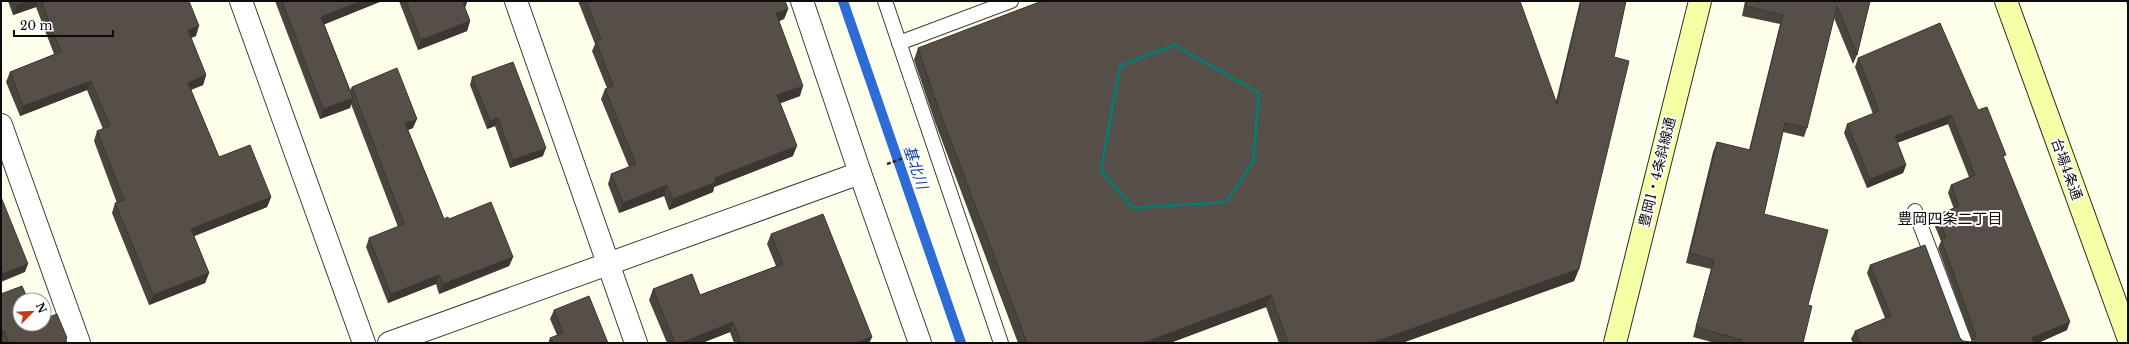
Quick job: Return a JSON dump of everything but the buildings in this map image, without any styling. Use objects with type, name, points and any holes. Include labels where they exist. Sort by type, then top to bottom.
[{"type":"street","points":[[241,1],[364,343]]},
{"type":"street","points":[[516,1],[636,343]]},
{"type":"street","points":[[802,1],[860,173],[920,343]]},
{"type":"street","name":"豊岡1・4条斜線通","points":[[1615,343],[1700,1]]},
{"type":"street","name":"台場4条通","points":[[2006,1],[2128,337]]},
{"type":"street","points":[[1,125],[79,343]]},
{"type":"street","points":[[389,343],[860,173]]},
{"type":"lane","points":[[885,1],[1001,343]]},
{"type":"lane","points":[[898,43],[1011,1]]},
{"type":"lane","points":[[1915,211],[1961,342]]},
{"type":"path","points":[[883,166],[916,154]]},
{"type":"highlighted area","points":[[1174,45],[1259,93],[1253,162],[1226,202],[1133,208],[1101,170],[1120,66]]},
{"type":"waterway","name":"基北川","points":[[843,1],[961,343]]},
{"type":"district","name":"豊岡四条二丁目","points":[[1950,218]]}]
